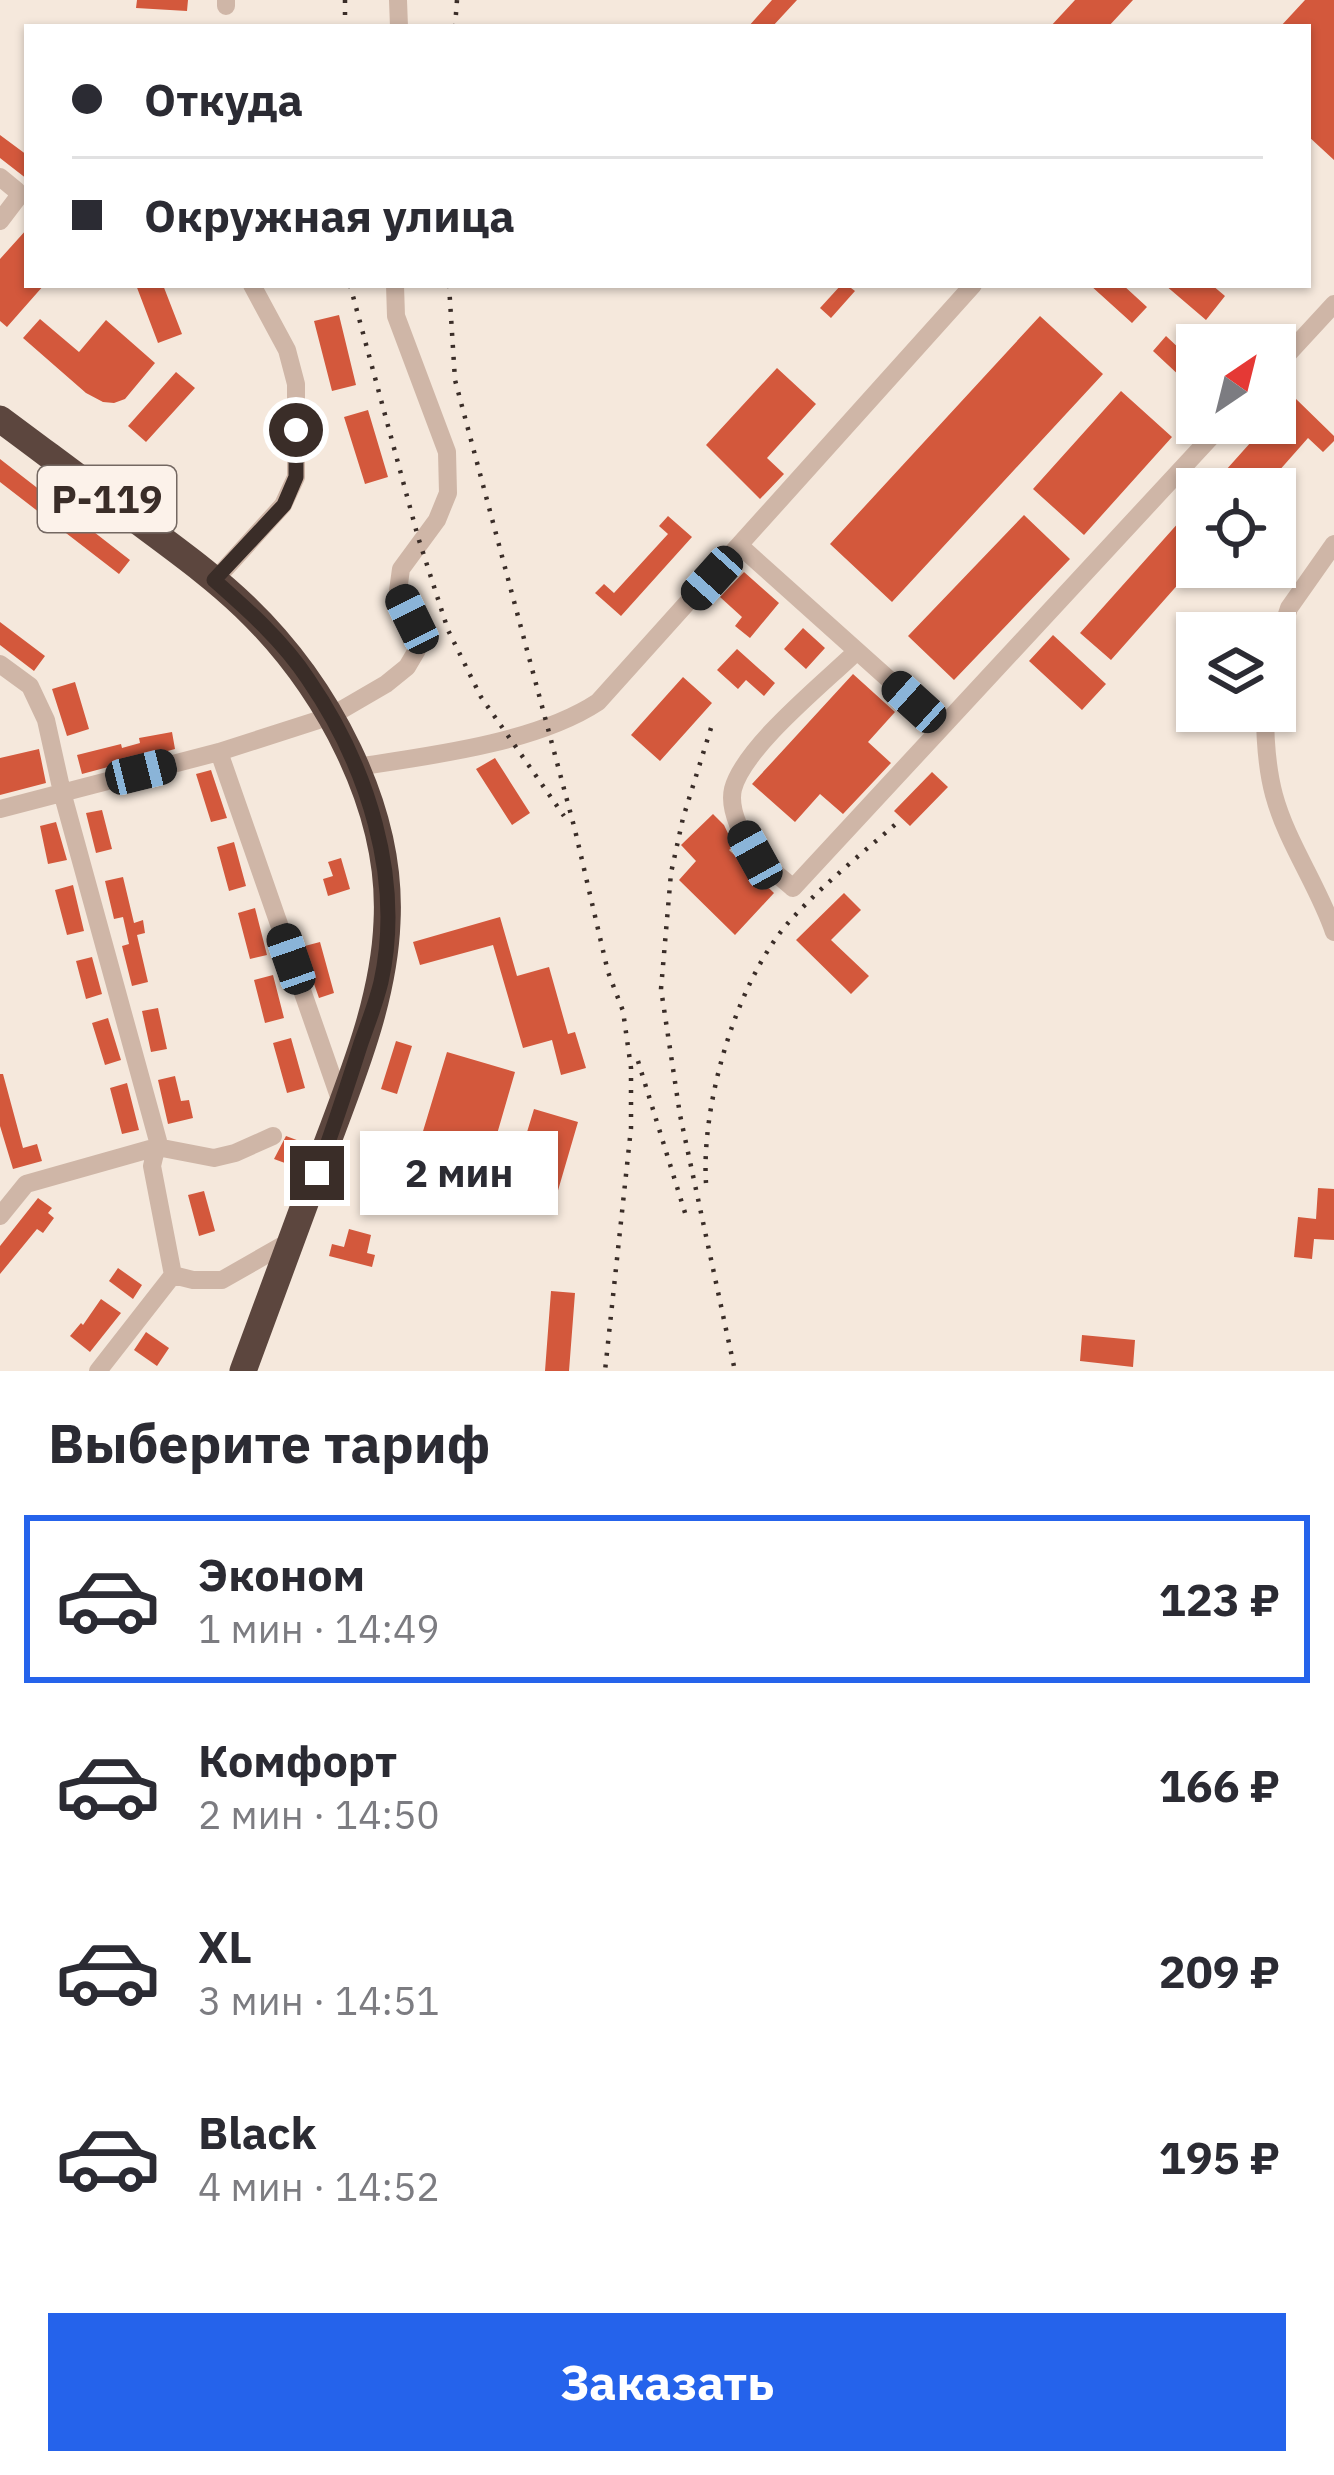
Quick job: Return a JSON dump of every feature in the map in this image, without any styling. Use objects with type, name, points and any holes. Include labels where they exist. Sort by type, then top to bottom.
[{"type":"highway","name":"Р-119","points":[[0,419],[214,580],[280,643],[331,716],[356,767],[381,850],[387,888],[381,981],[342,1105],[243,1371]]},
{"type":"street","points":[[0,177],[19,196],[0,221]]},
{"type":"street","points":[[214,580],[284,505],[296,477],[296,384],[287,350],[254,288]]},
{"type":"street","points":[[0,809],[219,752],[331,716],[407,667],[417,650],[412,619],[398,591],[401,569],[437,520],[448,493],[447,452],[397,316],[395,288]]},
{"type":"street","points":[[356,767],[453,752],[572,719],[598,702],[970,288]]},
{"type":"street","points":[[1296,345],[1334,304]]},
{"type":"street","points":[[857,651],[772,733],[743,766],[732,793],[736,820],[755,855],[793,888],[1205,444]]},
{"type":"street","points":[[1288,612],[1334,544]]},
{"type":"street","points":[[740,546],[942,727]]},
{"type":"street","points":[[0,664],[30,686],[46,720],[158,1141],[152,1166],[173,1275],[98,1371]]},
{"type":"street","points":[[1264,732],[1274,796],[1334,932]]},
{"type":"street","points":[[219,752],[342,1105]]},
{"type":"street","points":[[0,1216],[26,1184],[157,1147],[214,1158],[273,1136]]},
{"type":"street","points":[[173,1275],[222,1280],[292,1240]]},
{"type":"building","points":[[137,0],[188,0],[187,11],[136,8]]},
{"type":"building","points":[[772,0],[797,0],[775,24],[751,24]]},
{"type":"building","points":[[1075,0],[1133,0],[1111,24],[1053,24]]},
{"type":"building","points":[[1305,0],[1334,0],[1334,160],[1311,139],[1311,24],[1283,24]]},
{"type":"building","points":[[0,135],[24,153],[24,177],[0,158]]},
{"type":"building","points":[[24,232],[24,288],[41,288],[7,327],[0,321],[0,259]]},
{"type":"building","points":[[137,288],[164,288],[182,334],[158,343]]},
{"type":"building","points":[[838,288],[855,291],[831,318],[820,308]]},
{"type":"building","points":[[1093,288],[1126,288],[1147,307],[1132,323]]},
{"type":"building","points":[[1169,288],[1216,288],[1225,296],[1206,320]]},
{"type":"building","points":[[339,315],[356,385],[332,391],[314,321]]},
{"type":"building","points":[[1040,316],[1103,374],[892,602],[830,544]]},
{"type":"building","points":[[40,319],[79,352],[106,320],[155,363],[125,399],[103,402],[23,338]]},
{"type":"building","points":[[1166,336],[1176,345],[1176,372],[1153,351]]},
{"type":"building","points":[[777,368],[816,404],[767,458],[784,474],[760,499],[706,445]]},
{"type":"building","points":[[176,372],[195,388],[146,442],[128,426]]},
{"type":"building","points":[[1121,391],[1172,437],[1084,535],[1033,489]]},
{"type":"building","points":[[1296,399],[1334,436],[1323,452],[1308,438],[1282,468],[1228,468],[1249,444],[1296,444]]},
{"type":"building","points":[[368,410],[388,477],[365,484],[344,417]]},
{"type":"building","points":[[0,459],[130,560],[119,574],[0,482]]},
{"type":"building","points":[[1024,515],[1070,559],[954,680],[908,636]]},
{"type":"building","points":[[668,516],[692,537],[621,616],[595,593],[604,584],[614,593],[668,534],[659,526]]},
{"type":"building","points":[[1176,526],[1176,587],[1111,660],[1080,633]]},
{"type":"building","points":[[744,572],[779,603],[750,638],[735,626],[742,617],[720,597]]},
{"type":"building","points":[[0,622],[45,656],[34,671],[0,645]]},
{"type":"building","points":[[803,628],[825,648],[806,669],[784,649]]},
{"type":"building","points":[[1053,635],[1106,684],[1082,710],[1029,661]]},
{"type":"building","points":[[737,649],[775,683],[764,696],[746,680],[738,689],[717,670]]},
{"type":"building","points":[[853,674],[895,712],[868,742],[891,763],[843,814],[820,794],[795,822],[752,784]]},
{"type":"building","points":[[683,677],[712,703],[660,761],[631,735]]},
{"type":"building","points":[[75,682],[89,729],[67,736],[52,689]]},
{"type":"building","points":[[172,732],[175,749],[82,774],[77,755],[121,744],[122,748],[140,743],[139,738]]},
{"type":"building","points":[[39,749],[46,783],[0,795],[0,758]]},
{"type":"building","points":[[495,758],[530,813],[512,825],[476,769]]},
{"type":"building","points":[[211,770],[227,818],[211,822],[196,774]]},
{"type":"building","points":[[932,772],[948,787],[910,826],[894,811]]},
{"type":"building","points":[[102,810],[112,849],[96,853],[86,813]]},
{"type":"building","points":[[713,814],[734,846],[729,850],[774,893],[735,935],[679,880],[696,861],[681,845]]},
{"type":"building","points":[[56,822],[67,860],[48,864],[40,826]]},
{"type":"building","points":[[234,842],[246,886],[229,891],[217,847]]},
{"type":"building","points":[[341,858],[350,889],[328,896],[323,879],[333,876],[328,862]]},
{"type":"building","points":[[123,877],[134,923],[143,920],[145,933],[137,935],[148,982],[132,986],[122,946],[129,944],[123,917],[114,919],[105,881]]},
{"type":"building","points":[[73,885],[84,931],[67,935],[55,890]]},
{"type":"building","points":[[844,893],[861,910],[831,940],[869,976],[851,994],[796,940]]},
{"type":"building","points":[[255,908],[267,955],[250,959],[238,913]]},
{"type":"building","points":[[500,917],[517,976],[549,967],[568,1034],[575,1032],[586,1068],[561,1075],[552,1040],[523,1048],[493,945],[420,965],[413,942]]},
{"type":"building","points":[[320,942],[334,993],[319,998],[301,947]]},
{"type":"building","points":[[92,957],[102,994],[86,999],[76,961]]},
{"type":"building","points":[[273,975],[284,1018],[265,1023],[254,980]]},
{"type":"building","points":[[158,1008],[167,1049],[151,1052],[142,1011]]},
{"type":"building","points":[[108,1018],[121,1060],[105,1065],[92,1023]]},
{"type":"building","points":[[291,1038],[305,1088],[287,1093],[273,1043]]},
{"type":"building","points":[[396,1041],[412,1046],[397,1094],[381,1089]]},
{"type":"building","points":[[447,1052],[515,1072],[486,1172],[417,1151]]},
{"type":"building","points":[[0,1074],[23,1148],[37,1144],[42,1161],[13,1169],[0,1126]]},
{"type":"building","points":[[175,1076],[181,1101],[189,1100],[193,1118],[168,1124],[158,1080]]},
{"type":"building","points":[[127,1083],[139,1130],[122,1134],[110,1088]]},
{"type":"building","points":[[534,1109],[578,1122],[552,1211],[507,1198]]},
{"type":"building","points":[[286,1136],[302,1142],[293,1166],[274,1159]]},
{"type":"building","points":[[1318,1188],[1334,1189],[1334,1240],[1314,1239],[1312,1259],[1294,1257],[1298,1217],[1316,1219]]},
{"type":"building","points":[[204,1191],[215,1231],[199,1236],[188,1195]]},
{"type":"building","points":[[38,1198],[52,1208],[48,1213],[54,1218],[43,1233],[37,1229],[0,1274],[0,1246]]},
{"type":"building","points":[[349,1229],[371,1235],[367,1253],[375,1255],[372,1267],[329,1256],[332,1244],[344,1247]]},
{"type":"building","points":[[118,1268],[142,1285],[133,1299],[109,1281]]},
{"type":"building","points":[[551,1291],[575,1293],[569,1371],[545,1371]]},
{"type":"building","points":[[101,1299],[121,1313],[90,1352],[70,1336]]},
{"type":"building","points":[[146,1332],[169,1348],[157,1366],[134,1350]]},
{"type":"building","points":[[1082,1335],[1135,1340],[1133,1367],[1080,1361]]},
{"type":"railway","points":[[345,0],[345,24]]},
{"type":"railway","points":[[455,24],[457,0]]},
{"type":"railway","points":[[351,288],[448,630],[481,697],[564,816]]},
{"type":"railway","points":[[449,288],[455,380],[608,972],[623,1011],[631,1068],[631,1128],[605,1371]]},
{"type":"railway","points":[[711,728],[671,873],[661,989],[680,1115],[735,1371]]},
{"type":"railway","points":[[706,1183],[716,1082],[753,978],[769,948],[801,909],[897,823]]},
{"type":"railway","points":[[638,1061],[686,1216]]},
{"type":"route","points":[[296,430],[296,477],[284,505],[214,580],[280,643],[307,677],[356,767],[381,850],[387,888],[381,981],[317,1173]]}]
